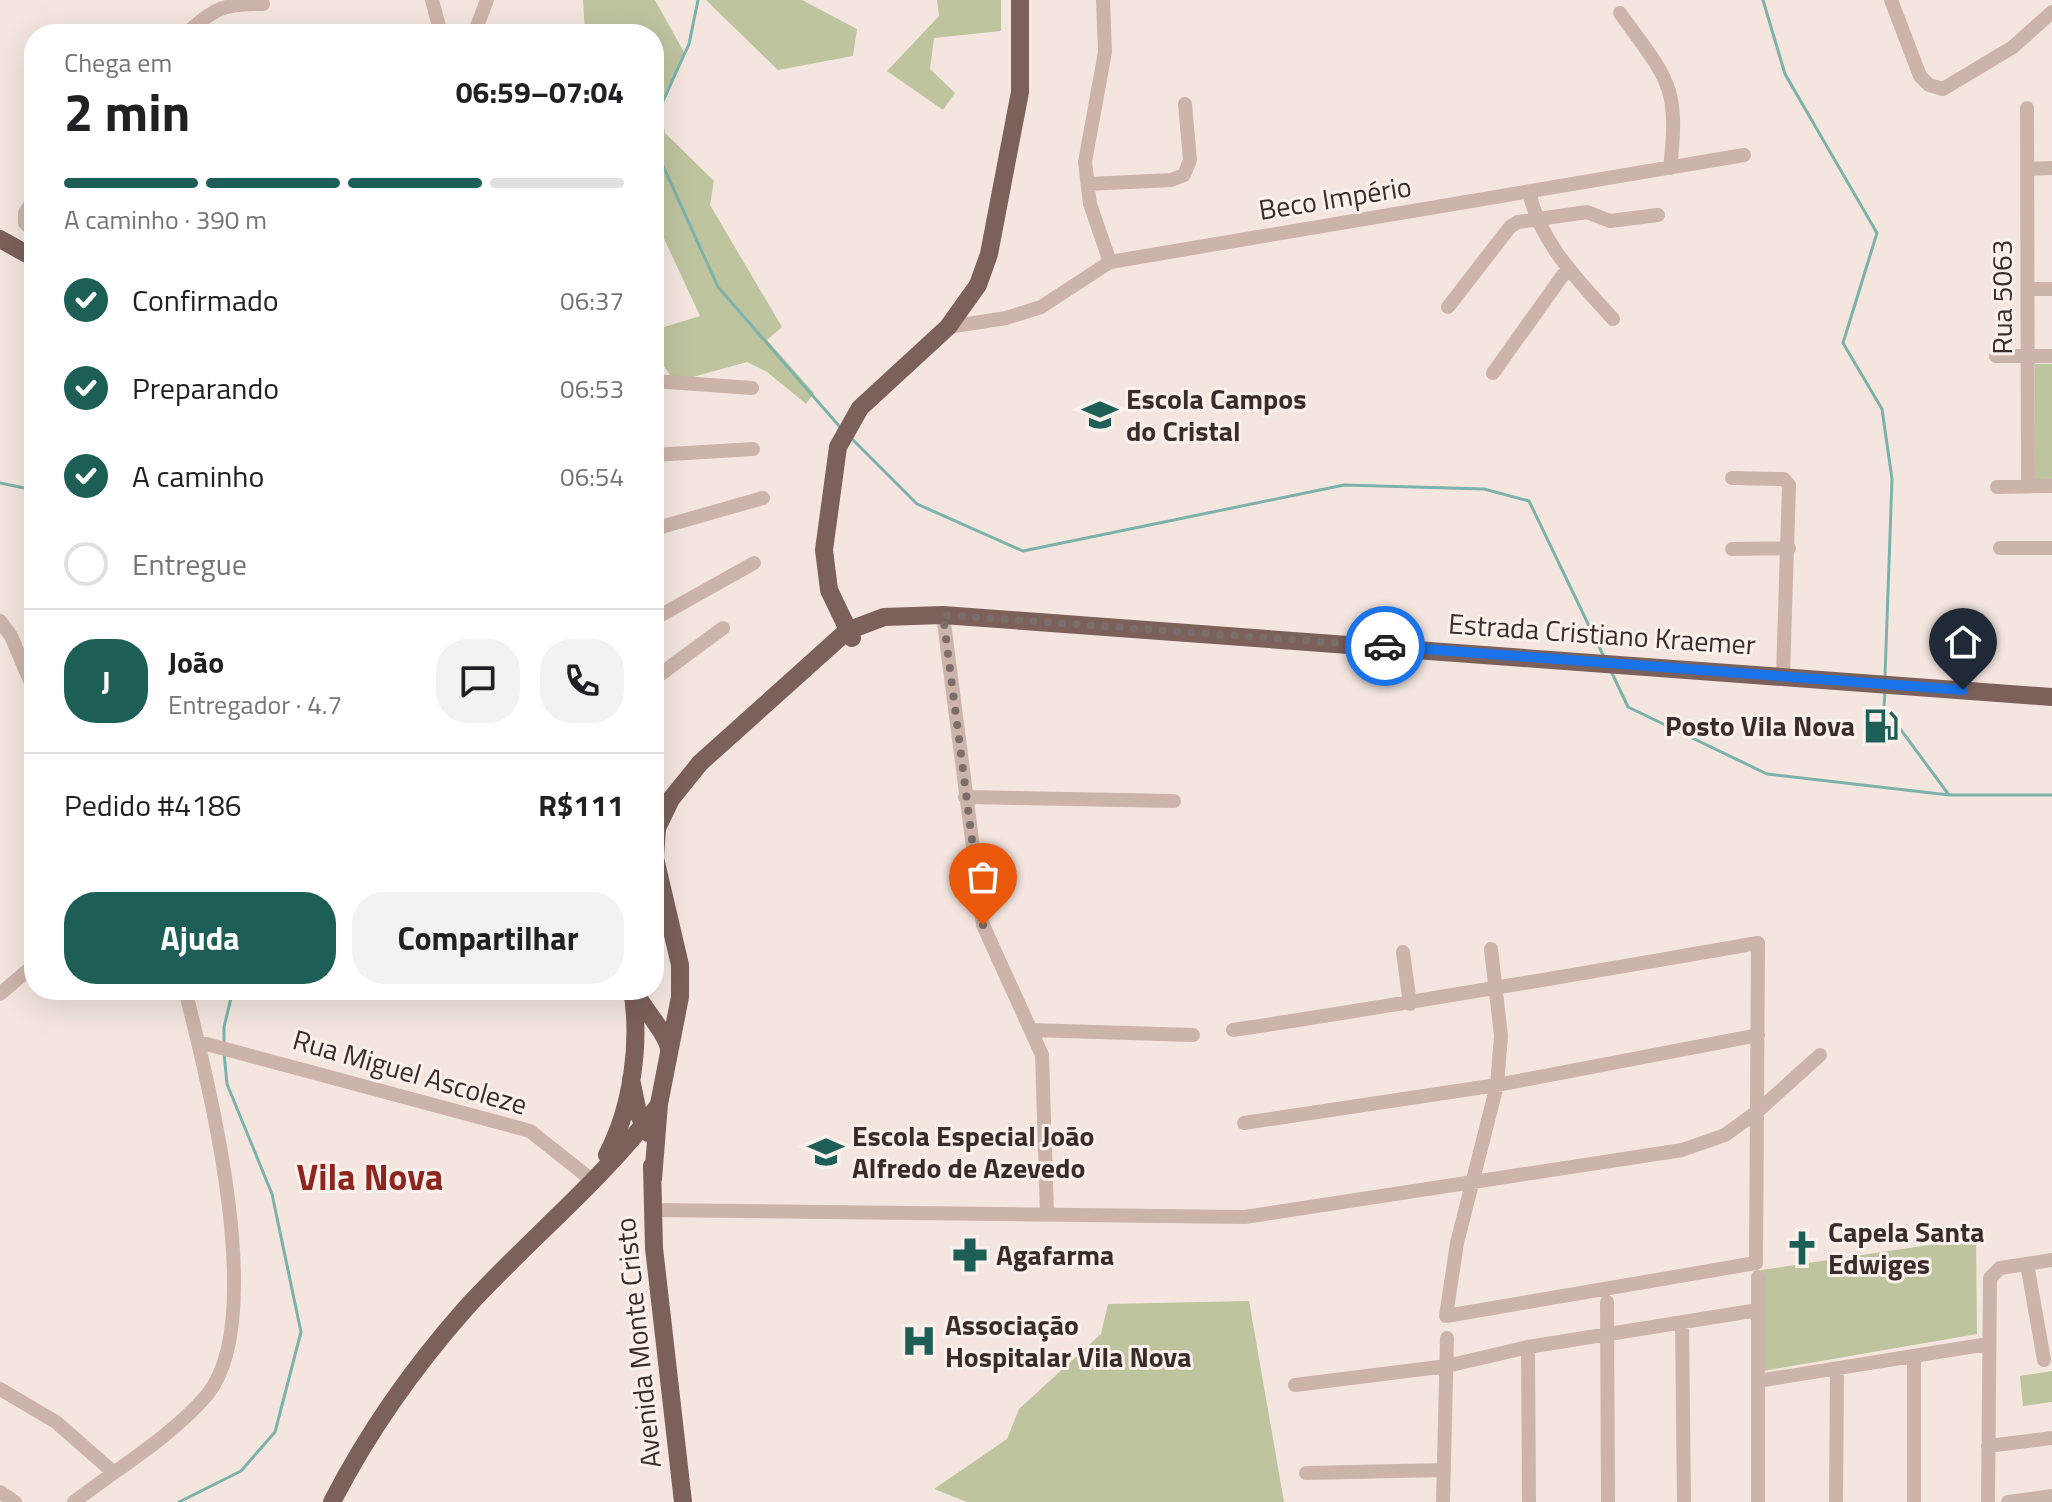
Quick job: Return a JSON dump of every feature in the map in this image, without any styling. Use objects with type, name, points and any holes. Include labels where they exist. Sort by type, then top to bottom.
[{"type":"main road","points":[[828,646],[832,598],[824,550],[838,447],[860,408],[948,327],[978,285],[995,227],[1020,92],[1020,0]]},
{"type":"main road","points":[[0,239],[24,252]]},
{"type":"main road","points":[[832,598],[859,614],[884,617]]},
{"type":"main road","points":[[832,598],[850,636]]},
{"type":"main road","name":"Estrada Cristiano Kraemer","points":[[768,704],[828,646],[884,617],[943,615],[2052,697]]},
{"type":"main road","name":"Estrada Cristiano Kraemer","points":[[664,804],[700,763],[850,636],[908,617]]},
{"type":"main road","name":"Estrada Cristiano Kraemer","points":[[664,897],[680,965],[679,1013],[669,1054]]},
{"type":"main road","points":[[593,1181],[621,1125],[635,1048],[633,1000]]},
{"type":"main road","points":[[639,1000],[656,1027],[667,1037],[669,1054]]},
{"type":"main road","points":[[635,1048],[642,1037],[679,1013]]},
{"type":"main road","name":"Avenida Monte Cristo","points":[[669,1054],[659,1104],[652,1210],[683,1502]]},
{"type":"main road","name":"Avenida Monte Cristo","points":[[631,1079],[650,1144],[653,1179]]},
{"type":"main road","points":[[332,1502],[398,1389],[468,1306],[593,1181],[659,1104]]},
{"type":"street","points":[[432,0],[438,24]]},
{"type":"street","points":[[478,24],[487,0]]},
{"type":"street","points":[[1103,0],[1105,52],[1085,162],[1090,204],[1110,262]]},
{"type":"street","points":[[1891,0],[1920,76],[1929,85],[1943,89],[2013,47],[2052,12]]},
{"type":"street","points":[[197,24],[213,9],[234,4],[263,4]]},
{"type":"street","points":[[1620,13],[1671,89],[1675,109],[1670,168]]},
{"type":"street","points":[[1088,184],[1171,180],[1184,175],[1190,160],[1185,104]]},
{"type":"street","name":"Rua 5063","points":[[2027,108],[2028,486]]},
{"type":"street","name":"Beco Império","points":[[948,327],[1006,318],[1041,307],[1110,262],[1744,155]]},
{"type":"street","points":[[2027,169],[2052,168]]},
{"type":"street","points":[[1529,192],[1535,220],[1568,268],[1613,319]]},
{"type":"street","points":[[1448,307],[1510,227],[1587,212],[1610,221],[1658,215]]},
{"type":"street","points":[[1493,373],[1568,268]]},
{"type":"street","points":[[2028,289],[2052,289]]},
{"type":"street","points":[[1996,356],[2052,356]]},
{"type":"street","points":[[664,382],[752,388]]},
{"type":"street","points":[[664,454],[753,449]]},
{"type":"street","points":[[1732,478],[1788,482],[1789,548],[1783,675]]},
{"type":"street","points":[[1997,487],[2052,486]]},
{"type":"street","points":[[664,526],[763,498]]},
{"type":"street","points":[[1732,549],[1789,548]]},
{"type":"street","points":[[2000,548],[2052,548]]},
{"type":"street","points":[[664,613],[754,563]]},
{"type":"street","points":[[943,615],[983,925],[1042,1055],[1047,1215]]},
{"type":"street","points":[[0,621],[11,636],[24,667]]},
{"type":"street","points":[[664,672],[723,628]]},
{"type":"street","points":[[965,797],[1174,801]]},
{"type":"street","points":[[1233,1030],[1410,1004],[1495,989],[1758,943],[1756,1263],[1446,1316],[1457,1243],[1497,1085],[1501,1036],[1495,989],[1491,949]]},
{"type":"street","points":[[1403,952],[1410,1004]]},
{"type":"street","points":[[0,994],[24,974]]},
{"type":"street","points":[[74,1502],[172,1428],[208,1394],[225,1363],[230,1336],[232,1275],[226,1170],[188,1000]]},
{"type":"street","points":[[1031,1030],[1193,1035]]},
{"type":"street","points":[[1244,1123],[1497,1085],[1758,1035]]},
{"type":"street","name":"Rua Miguel Ascoleze","points":[[199,1042],[530,1131],[593,1181]]},
{"type":"street","points":[[652,1210],[1245,1217],[1474,1185],[1682,1150],[1725,1135],[1758,1111],[1820,1055]]},
{"type":"street","points":[[1988,1502],[1988,1344],[1992,1274],[2000,1268],[2052,1260]]},
{"type":"street","points":[[2027,1264],[2044,1360]]},
{"type":"street","points":[[1758,1277],[1758,1502]]},
{"type":"street","points":[[1607,1302],[1608,1502]]},
{"type":"street","points":[[1295,1385],[1447,1366],[1528,1347],[1758,1310]]},
{"type":"street","points":[[1682,1322],[1684,1502]]},
{"type":"street","points":[[1443,1502],[1447,1338]]},
{"type":"street","points":[[1758,1381],[1988,1344]]},
{"type":"street","points":[[1528,1347],[1529,1502]]},
{"type":"street","points":[[1914,1356],[1914,1502]]},
{"type":"street","points":[[1836,1502],[1837,1369]]},
{"type":"street","points":[[0,1389],[56,1422],[113,1472]]},
{"type":"street","points":[[1988,1446],[2052,1438]]},
{"type":"street","points":[[1306,1473],[1444,1470]]},
{"type":"street","points":[[0,1492],[15,1502]]},
{"type":"street","points":[[2008,1502],[2052,1496]]},
{"type":"green space","points":[[583,0],[655,0],[685,54],[664,95],[664,24],[584,24]]},
{"type":"green space","points":[[706,0],[802,0],[857,29],[853,56],[778,70]]},
{"type":"green space","points":[[937,0],[1001,0],[1001,31],[934,38],[930,69],[955,93],[943,110],[887,71],[939,16]]},
{"type":"green space","points":[[664,127],[665,133],[714,181],[710,205],[782,327],[767,340],[814,393],[806,404],[767,372],[747,362],[675,382],[664,366],[664,327],[700,316],[664,239]]},
{"type":"green space","points":[[2035,364],[2052,364],[2052,480],[2035,480]]},
{"type":"green space","points":[[1976,1238],[1977,1334],[1763,1371],[1761,1270]]},
{"type":"green space","points":[[1249,1301],[1284,1502],[967,1502],[934,1489],[1007,1439],[1019,1409],[1101,1334],[1108,1304]]},
{"type":"green space","points":[[2052,1371],[2052,1402],[2023,1406],[2020,1376]]},
{"type":"waterway","points":[[664,99],[689,44],[698,0]]},
{"type":"waterway","points":[[1763,0],[1785,74],[1877,233],[1843,343],[1882,409],[1892,479],[1885,676]]},
{"type":"waterway","points":[[664,168],[718,287],[840,427]]},
{"type":"waterway","points":[[851,438],[917,504],[1023,551],[1344,485],[1484,489],[1529,501],[1604,657]]},
{"type":"waterway","points":[[0,483],[24,488]]},
{"type":"waterway","points":[[1611,671],[1628,707],[1767,774],[1949,795],[2052,795]]},
{"type":"waterway","points":[[1885,692],[1884,707],[1949,795]]},
{"type":"waterway","points":[[224,1045],[224,1027],[231,1000]]},
{"type":"waterway","points":[[179,1502],[241,1471],[275,1432],[301,1332],[272,1194],[227,1084],[224,1053]]},
{"type":"way so far","points":[[983,925],[943,615],[1385,646]]},
{"type":"place","name":"Escola Campos do Cristal","points":[[1100,415]]},
{"type":"place","name":"Posto Vila Nova","points":[[1881,726]]},
{"type":"place","name":"Escola Especial João Alfredo de Azevedo","points":[[826,1152]]},
{"type":"place","name":"Capela Santa Edwiges","points":[[1802,1248]]},
{"type":"place","name":"Agafarma","points":[[970,1255]]},
{"type":"place","name":"Associação Hospitalar Vila Nova","points":[[919,1341]]},
{"type":"district","name":"Vila Nova","points":[[370,1177]]},
{"type":"route","points":[[1385,646],[1963,690]]}]
